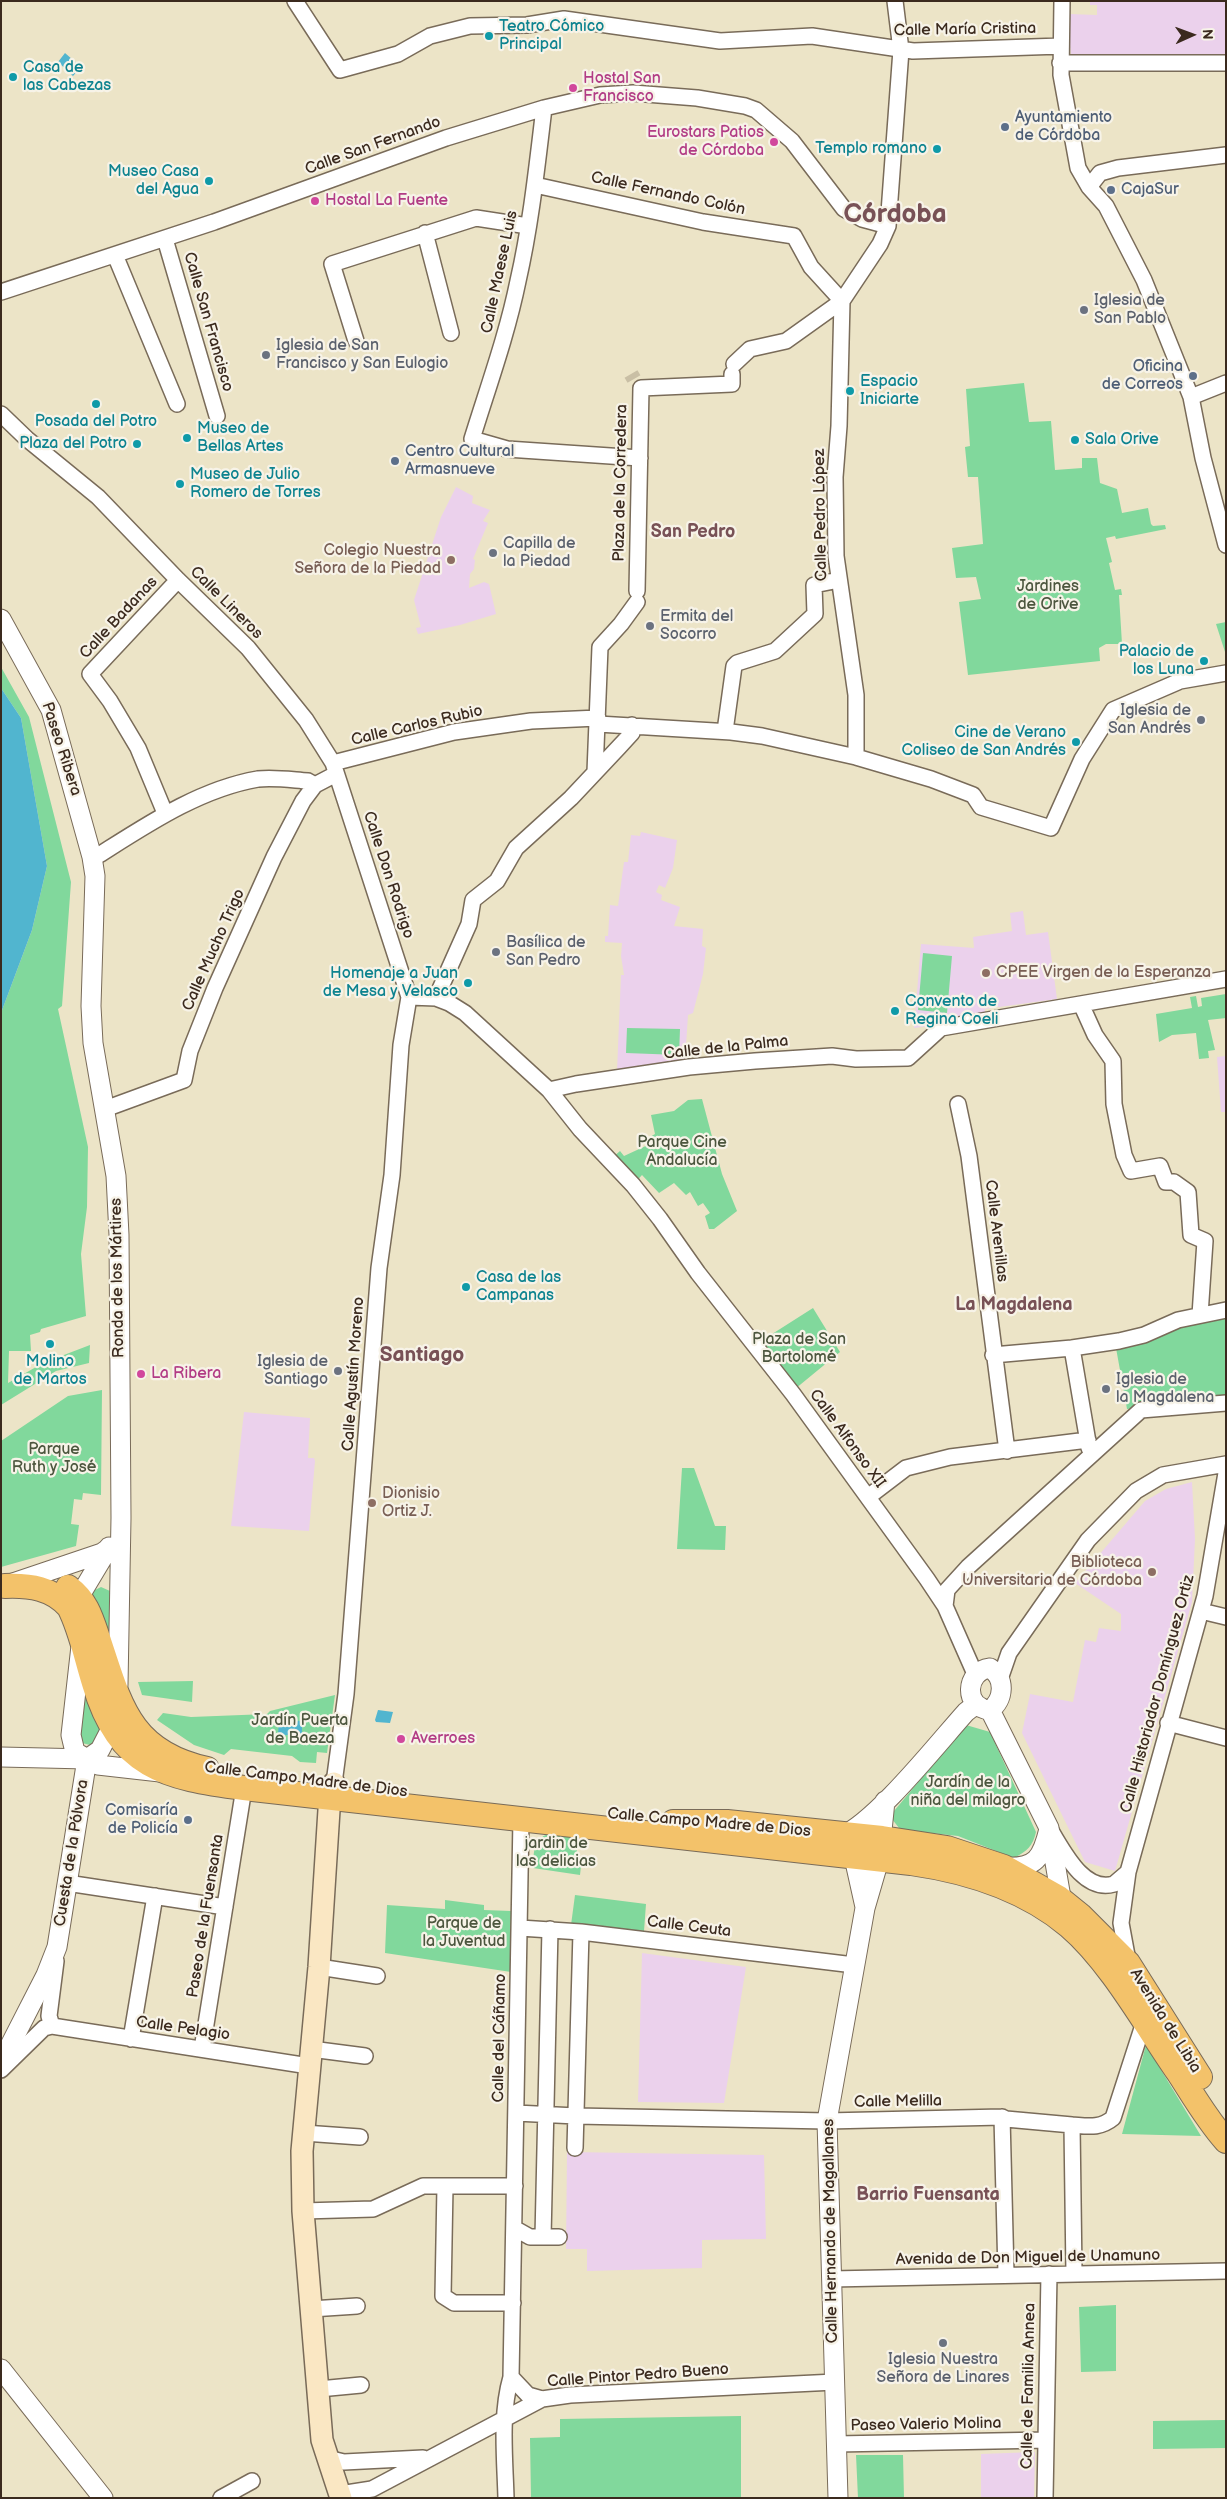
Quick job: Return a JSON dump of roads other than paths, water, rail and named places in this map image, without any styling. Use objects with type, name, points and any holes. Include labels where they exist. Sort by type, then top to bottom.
[{"type":"main road","name":"Calle Campo Madre de Dios","points":[[3,1586],[45,1590],[63,1600],[78,1598]]},
{"type":"main road","name":"Calle Campo Madre de Dios","points":[[78,1598],[92,1617],[119,1701],[127,1718],[143,1737],[184,1763],[219,1771],[332,1790],[521,1819],[774,1846],[840,1841]]},
{"type":"main road","name":"Calle Campo Madre de Dios","points":[[78,1598],[82,1642],[98,1696],[113,1728],[142,1759],[164,1773],[194,1781],[244,1788],[332,1790],[671,1822],[727,1822],[880,1849]]},
{"type":"main road","points":[[332,1790],[320,1961],[304,2134],[304,2211],[322,2440],[341,2496]]},
{"type":"main road","name":"Avenida de Libia","points":[[880,1849],[947,1848],[1004,1867],[1059,1898],[1098,1932],[1128,1963],[1202,2081],[1226,2114]]},
{"type":"main road","name":"Avenida de Libia","points":[[880,1849],[978,1878],[1032,1901],[1068,1926],[1100,1959],[1226,2141]]},
{"type":"street","name":"Calle María Cristina","points":[[295,1],[340,70],[398,54],[430,36],[470,26],[527,25],[564,19],[720,41],[812,36],[912,51],[1060,46]]},
{"type":"street","points":[[842,301],[880,244],[888,226],[901,50],[895,1]]},
{"type":"street","points":[[1062,1],[1060,63],[1078,168],[1089,187],[1106,206],[1144,280],[1191,397],[1203,458],[1226,545]]},
{"type":"street","points":[[1060,63],[1226,63]]},
{"type":"street","name":"Calle San Fernando","points":[[1,292],[165,238],[446,138],[544,108],[600,95],[633,93],[697,98],[745,106],[765,116],[792,141],[844,209],[862,219],[888,226]]},
{"type":"street","name":"Calle Maese Luis","points":[[544,108],[535,185],[519,281],[506,331],[472,439],[507,449],[640,458]]},
{"type":"street","points":[[1089,187],[1100,173],[1118,168],[1226,155]]},
{"type":"street","name":"Calle Fernando Colón","points":[[535,185],[631,204],[675,216],[794,236],[811,267],[842,301]]},
{"type":"street","points":[[356,341],[332,264],[476,218],[528,226]]},
{"type":"street","points":[[425,233],[451,333]]},
{"type":"street","name":"Calle San Francisco","points":[[165,238],[217,416]]},
{"type":"street","points":[[115,254],[177,404]]},
{"type":"street","name":"Plaza de la Corredera","points":[[598,721],[600,647],[637,596],[641,388],[732,384],[733,369],[750,349],[786,341],[842,301]]},
{"type":"street","name":"Calle Pedro López","points":[[842,301],[839,426],[835,477],[836,556],[856,696],[856,757]]},
{"type":"street","points":[[1191,397],[1226,382]]},
{"type":"street","name":"Calle Lineros","points":[[1,414],[27,439],[98,497],[254,655],[306,720],[334,768]]},
{"type":"street","name":"Calle Badanas","points":[[165,813],[138,748],[110,701],[90,674],[178,580]]},
{"type":"street","points":[[725,731],[734,666],[737,663],[775,651],[815,614],[814,585],[839,580]]},
{"type":"street","name":"Paseo Ribera","points":[[1,619],[51,710],[61,740],[92,857]]},
{"type":"street","name":"Calle Carlos Rubio","points":[[334,768],[454,732],[531,721],[598,721],[725,731],[762,736],[856,757],[931,778],[972,795],[981,807],[1051,828],[1082,759],[1113,710],[1180,681],[1226,673]]},
{"type":"street","points":[[595,772],[598,721]]},
{"type":"street","points":[[409,997],[436,998],[469,924],[473,900],[497,881],[516,848],[571,798],[632,733],[632,725]]},
{"type":"street","name":"Calle Mucho Trigo","points":[[105,1109],[184,1080],[190,1051],[235,942],[274,857],[304,801],[315,785],[334,768]]},
{"type":"street","name":"Calle Don Rodrigo","points":[[334,768],[409,997]]},
{"type":"street","points":[[92,857],[99,855],[165,813],[216,792],[261,779],[308,781],[315,785]]},
{"type":"street","name":"Ronda de los Mártires","points":[[86,1759],[100,1750],[113,1728],[119,1701],[118,1593],[121,1518],[119,1235],[116,1176],[93,1043],[91,1006],[95,901],[92,857]]},
{"type":"street","points":[[1200,1315],[1205,1241],[1191,1235],[1188,1192],[1174,1182],[1166,1182],[1160,1166],[1131,1172],[1124,1155],[1114,1104],[1113,1062],[1074,1006],[1226,979]]},
{"type":"street","name":"Calle Agustín Moreno","points":[[332,1790],[346,1694],[380,1268],[392,1175],[401,1045],[409,997]]},
{"type":"street","name":"Calle Alfonso XII","points":[[436,998],[449,1003],[465,1013],[536,1077],[549,1090],[580,1129],[633,1185],[660,1219],[698,1273],[793,1394],[868,1497],[945,1606],[988,1674]]},
{"type":"street","name":"Calle de la Palma","points":[[549,1090],[576,1084],[670,1070],[755,1061],[832,1056],[856,1059],[908,1058],[941,1028],[1074,1006]]},
{"type":"street","name":"Calle Arenillas","points":[[958,1104],[969,1156],[1006,1451]]},
{"type":"street","points":[[993,1355],[1072,1348],[1136,1337],[1178,1320],[1226,1310]]},
{"type":"street","points":[[1072,1348],[1089,1447]]},
{"type":"street","points":[[945,1606],[947,1590],[968,1566],[1089,1447],[1140,1410],[1226,1403]]},
{"type":"street","points":[[868,1497],[906,1468],[950,1457],[1006,1451],[1089,1447]]},
{"type":"street","points":[[1128,1872],[1122,1879],[1109,1885],[1095,1883],[1075,1868],[1049,1828],[982,1708],[972,1697],[972,1686],[988,1674],[1009,1653],[1088,1540],[1136,1490],[1163,1475],[1226,1464]]},
{"type":"street","name":"Calle Historiador Domínguez Ortiz","points":[[1128,1963],[1121,1923],[1128,1872],[1168,1723],[1201,1611],[1226,1474]]},
{"type":"street","points":[[78,1598],[109,1548],[121,1518]]},
{"type":"street","points":[[3,1586],[102,1553],[109,1548]]},
{"type":"street","points":[[78,1598],[94,1581],[108,1581],[115,1586],[118,1593]]},
{"type":"street","points":[[1201,1611],[1226,1617]]},
{"type":"street","points":[[82,1642],[71,1742],[75,1752],[86,1759]]},
{"type":"street","points":[[840,1841],[886,1801],[966,1712],[996,1706],[1000,1698],[988,1674]]},
{"type":"street","points":[[1168,1723],[1226,1738]]},
{"type":"street","name":"Calle Campo Madre de Dios","points":[[1,1758],[48,1757],[86,1759],[100,1765],[164,1773]]},
{"type":"street","name":"Cuesta de la Pólvora","points":[[52,2026],[50,2016],[58,1947],[86,1759]]},
{"type":"street","name":"Paseo de la Fuensanta","points":[[202,2050],[244,1788]]},
{"type":"street","name":"Calle Hernando de Magallanes","points":[[838,2498],[827,2121],[865,1908],[880,1849],[886,1801]]},
{"type":"street","name":"Calle del Cáñamo","points":[[506,2498],[506,2417],[511,2377],[513,2303],[521,1819]]},
{"type":"street","points":[[1004,1867],[1020,1868],[1035,1861],[1044,1848],[1049,1828]]},
{"type":"street","points":[[1049,1828],[1056,1859],[1059,1898],[1068,1926]]},
{"type":"street","name":"Calle Hernando de Magallanes","points":[[840,1841],[855,1862],[865,1908]]},
{"type":"street","points":[[67,1883],[225,1907]]},
{"type":"street","points":[[131,2039],[155,1896]]},
{"type":"street","name":"Calle Ceuta","points":[[520,1928],[581,1932],[854,1966]]},
{"type":"street","points":[[543,2237],[550,1929]]},
{"type":"street","points":[[575,2148],[581,1932]]},
{"type":"street","name":"Cuesta de la Pólvora","points":[[1,2063],[46,1975],[58,1947]]},
{"type":"street","points":[[320,1961],[377,1976]]},
{"type":"street","name":"Calle Melilla","points":[[516,2113],[827,2121],[1002,2117],[1006,2119],[1096,2126],[1106,2124],[1113,2118],[1144,2022]]},
{"type":"street","points":[[1,2070],[44,2028],[52,2026]]},
{"type":"street","name":"Calle Pelagio","points":[[52,2026],[202,2050],[310,2058],[365,2056]]},
{"type":"street","points":[[1002,2117],[1006,2274]]},
{"type":"street","points":[[1072,2125],[1074,2274]]},
{"type":"street","points":[[304,2134],[360,2137]]},
{"type":"street","points":[[304,2211],[374,2209],[423,2186],[515,2186]]},
{"type":"street","points":[[445,2186],[443,2296],[454,2303],[513,2303]]},
{"type":"street","points":[[514,2228],[530,2237],[559,2237]]},
{"type":"street","name":"Avenida de Don Miguel de Unamuno","points":[[831,2279],[1226,2271]]},
{"type":"street","name":"Calle de Familia Annea","points":[[1045,2498],[1048,2274]]},
{"type":"street","points":[[311,2310],[357,2306]]},
{"type":"street","points":[[1,2370],[103,2498]]},
{"type":"street","points":[[511,2377],[528,2395],[542,2399]]},
{"type":"street","name":"Calle Pintor Pedro Bueno","points":[[341,2496],[372,2493],[427,2458],[542,2399],[570,2395],[835,2382]]},
{"type":"street","points":[[319,2389],[361,2386]]},
{"type":"street","name":"Paseo Valerio Molina","points":[[836,2444],[1046,2440]]},
{"type":"street","name":"Calle Pintor Pedro Bueno","points":[[327,2458],[344,2462],[427,2458]]},
{"type":"street","points":[[220,2498],[252,2481]]},
{"type":"water","points":[[65,53],[81,67],[73,76],[58,62]]},
{"type":"water","points":[[1,688],[21,718],[47,866],[32,930],[1,1013]]},
{"type":"water","points":[[378,1710],[393,1712],[390,1723],[376,1722]]},
{"type":"water","points":[[279,1720],[302,1721],[302,1735],[278,1735]]},
{"type":"tunnel","points":[[631,374],[634,379]]},
{"type":"place","name":"Teatro Cómico Principal","points":[[489,36]]},
{"type":"place","name":"Casa de las Cabezas","points":[[13,77]]},
{"type":"place","name":"Hostal San Francisco","points":[[573,88]]},
{"type":"place","name":"Ayuntamiento de Córdoba","points":[[1005,127]]},
{"type":"place","name":"Eurostars Patios de Córdoba","points":[[774,142]]},
{"type":"place","name":"Templo romano","points":[[937,149]]},
{"type":"place","name":"Museo Casa del Agua","points":[[209,181]]},
{"type":"place","name":"CajaSur","points":[[1111,190]]},
{"type":"place","name":"Hostal La Fuente","points":[[315,201]]},
{"type":"place","name":"Iglesia de San Pablo","points":[[1084,310]]},
{"type":"place","name":"Iglesia de San Francisco y San Eulogio","points":[[266,355]]},
{"type":"place","name":"Oficina de Correos","points":[[1193,376]]},
{"type":"place","name":"Espacio Iniciarte","points":[[850,391]]},
{"type":"place","name":"Posada del Potro","points":[[96,404]]},
{"type":"place","name":"Museo de Bellas Artes","points":[[187,438]]},
{"type":"place","name":"Sala Orive","points":[[1075,440]]},
{"type":"place","name":"Plaza del Potro","points":[[137,444]]},
{"type":"place","name":"Centro Cultural Armasnueve","points":[[395,461]]},
{"type":"place","name":"Museo de Julio Romero de Torres","points":[[180,484]]},
{"type":"place","name":"Capilla de la Piedad","points":[[493,553]]},
{"type":"place","name":"Colegio Nuestra Señora de la Piedad","points":[[451,560]]},
{"type":"place","name":"Ermita del Socorro","points":[[650,626]]},
{"type":"place","name":"Palacio de los Luna","points":[[1204,661]]},
{"type":"place","name":"Iglesia de San Andrés","points":[[1201,720]]},
{"type":"place","name":"Cine de Verano Coliseo de San Andrés","points":[[1076,742]]},
{"type":"place","name":"Basílica de San Pedro","points":[[496,952]]},
{"type":"place","name":"CPEE Virgen de la Esperanza","points":[[986,973]]},
{"type":"place","name":"Homenaje a Juan de Mesa y Velasco","points":[[468,983]]},
{"type":"place","name":"Convento de Regina Coeli","points":[[895,1011]]},
{"type":"place","name":"Casa de las Campanas","points":[[466,1287]]},
{"type":"place","name":"Molino de Martos","points":[[50,1344]]},
{"type":"place","name":"Iglesia de Santiago","points":[[338,1371]]},
{"type":"place","name":"La Ribera","points":[[141,1374]]},
{"type":"place","name":"Iglesia de la Magdalena","points":[[1106,1389]]},
{"type":"place","name":"Dionisio Ortiz J.","points":[[372,1503]]},
{"type":"place","name":"Biblioteca Universitaria de Córdoba","points":[[1152,1572]]},
{"type":"place","name":"Averroes","points":[[401,1739]]},
{"type":"place","name":"Comisaría de Policía","points":[[188,1820]]},
{"type":"place","name":"Iglesia Nuestra Señora de Linares","points":[[943,2343]]},
{"type":"district","name":"Córdoba","points":[[895,215]]},
{"type":"district","name":"San Pedro","points":[[693,532]]},
{"type":"district","name":"La Magdalena","points":[[1014,1305]]},
{"type":"district","name":"Santiago","points":[[422,1356]]},
{"type":"district","name":"Barrio Fuensanta","points":[[928,2195]]},
{"type":"park label","name":"Jardines de Orive","points":[[1048,596]]},
{"type":"park label","name":"Parque Cine Andalucía","points":[[682,1152]]},
{"type":"park label","name":"Plaza de San Bartolomé","points":[[799,1349]]},
{"type":"park label","name":"Parque Ruth y José","points":[[54,1459]]},
{"type":"park label","name":"Jardín Puerta de Baeza","points":[[300,1730]]},
{"type":"park label","name":"Jardín de la niña del milagro","points":[[968,1792]]},
{"type":"park label","name":"jardin de las delicias","points":[[556,1853]]},
{"type":"park label","name":"Parque de la Juventud","points":[[464,1933]]}]
